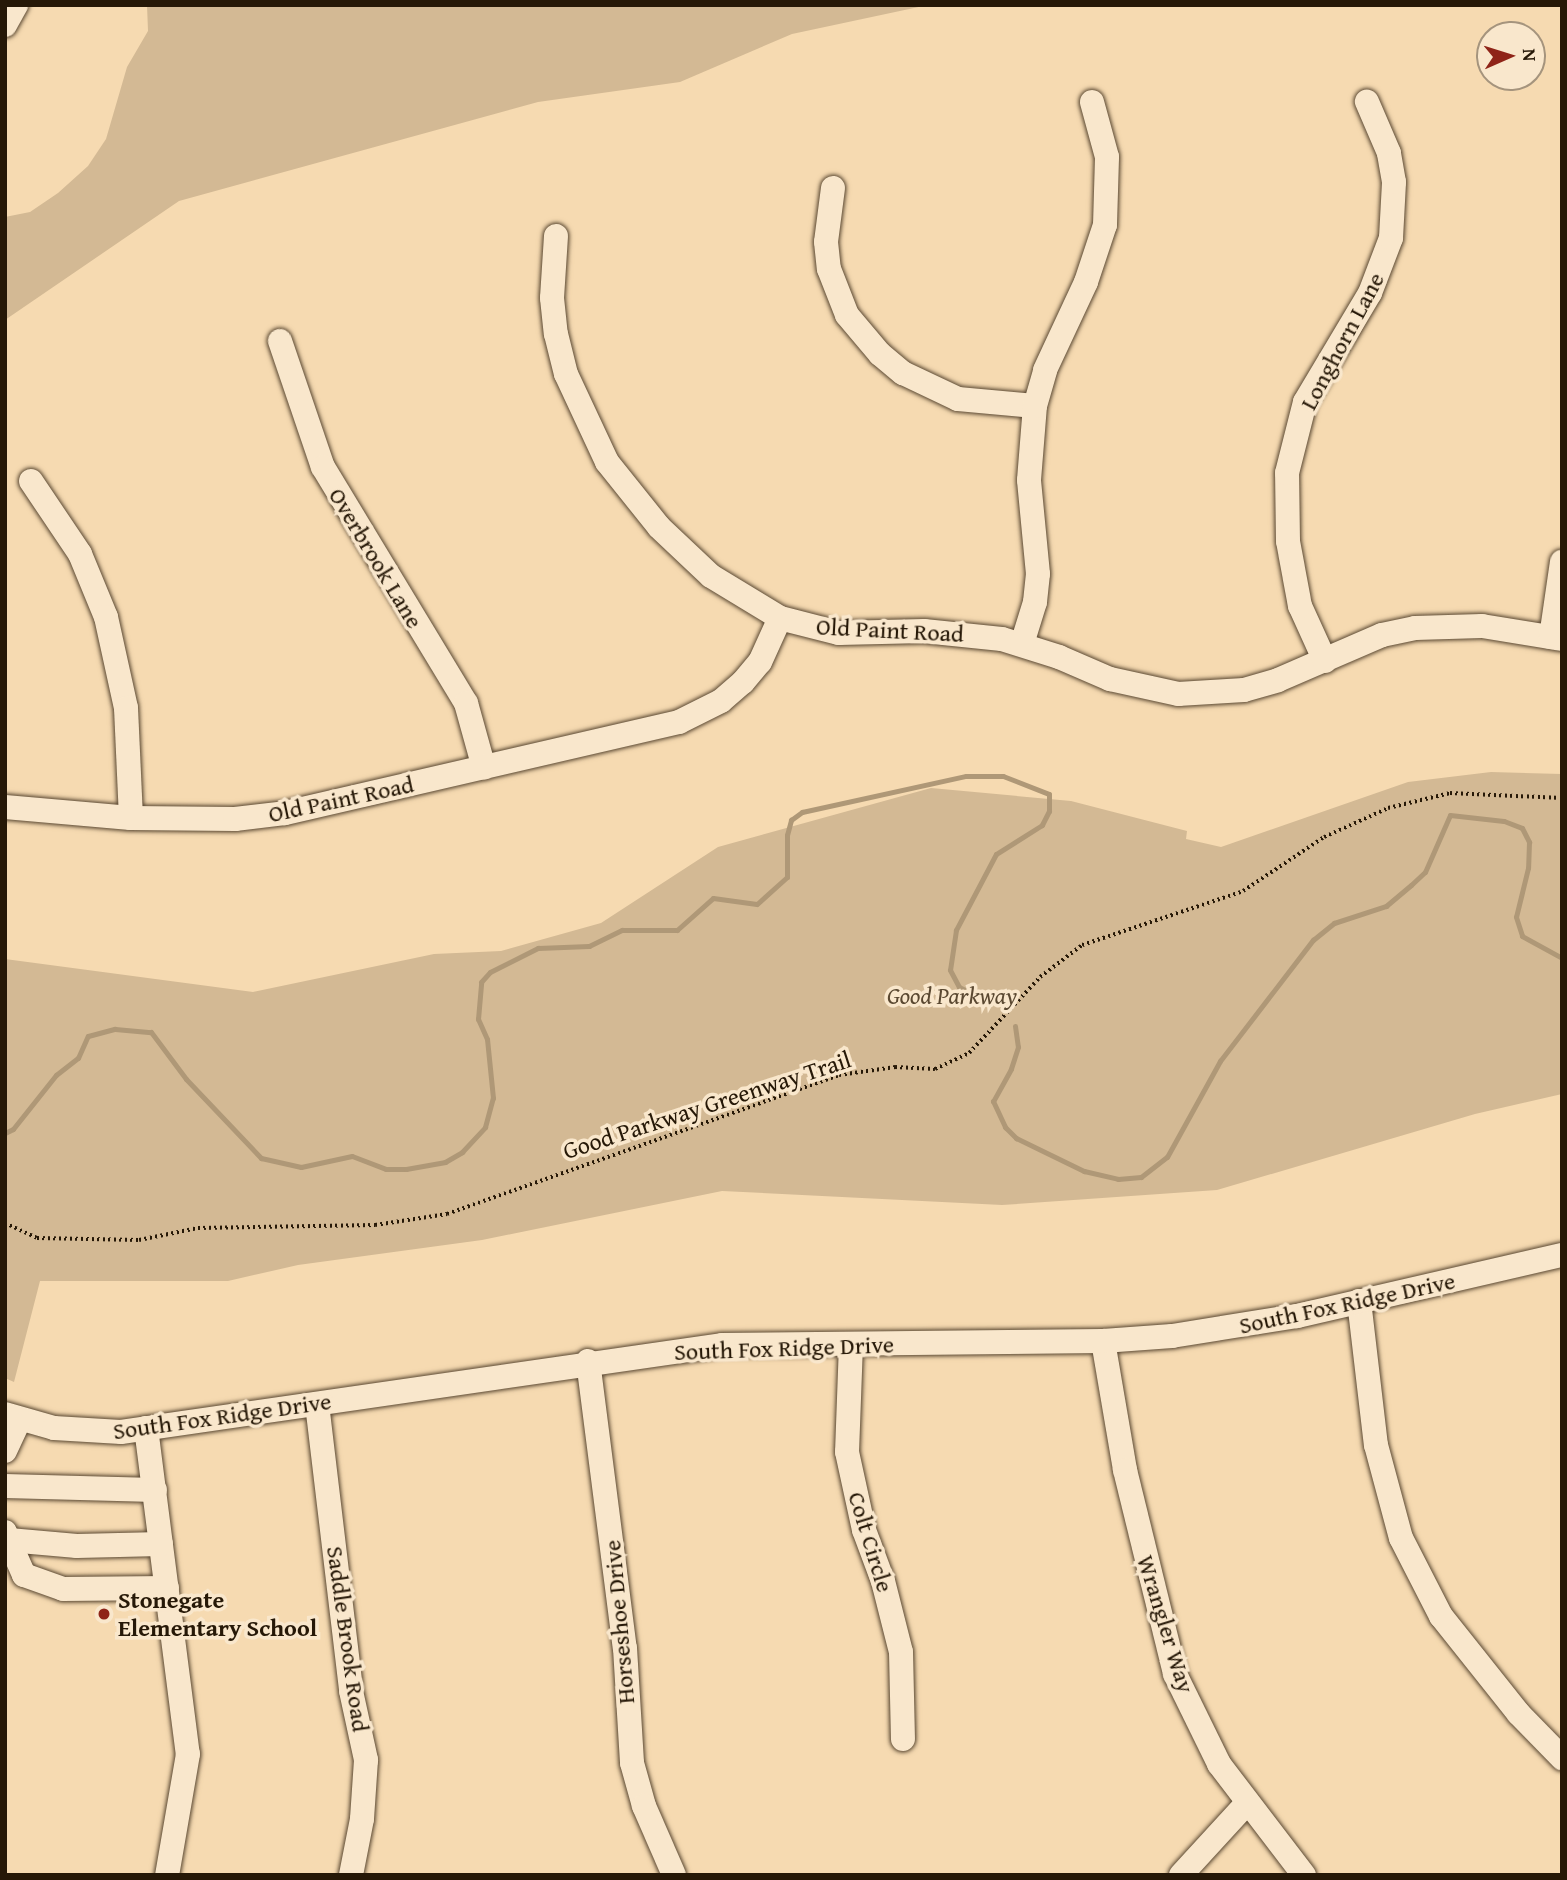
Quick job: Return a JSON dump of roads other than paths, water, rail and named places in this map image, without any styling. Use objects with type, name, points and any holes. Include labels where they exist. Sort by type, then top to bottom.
[{"type":"street","points":[[5,25],[16,5]]},
{"type":"street","points":[[1022,644],[1035,602],[1038,574],[1029,480],[1035,406],[1056,339],[1086,282],[1105,225],[1107,157],[1092,102]]},
{"type":"street","name":"Longhorn Lane","points":[[1325,661],[1300,606],[1288,541],[1287,473],[1305,402],[1370,293],[1391,238],[1392,172],[1381,128],[1367,102]]},
{"type":"street","points":[[833,188],[827,229],[830,269],[847,315],[880,354],[903,373],[958,399],[1035,406]]},
{"type":"street","points":[[556,236],[552,298],[556,334],[566,374],[607,462],[659,527],[711,576],[780,618]]},
{"type":"street","name":"Overbrook Lane","points":[[280,341],[323,467],[466,703],[484,768]]},
{"type":"street","points":[[31,481],[80,554],[106,617],[126,708],[131,818]]},
{"type":"street","points":[[1556,638],[1562,562]]},
{"type":"street","name":"Old Paint Road","points":[[5,807],[131,818],[235,819],[285,813],[484,768],[701,714],[743,682],[760,662],[780,618],[839,633],[966,633],[1022,644],[1110,679],[1178,694],[1244,690],[1325,661],[1382,635],[1415,628],[1482,626],[1556,638]]},
{"type":"street","name":"South Fox Ridge Drive","points":[[13,1416],[85,1432],[146,1428],[588,1362],[722,1345],[1103,1341],[1235,1328],[1562,1255]]},
{"type":"street","points":[[1359,1301],[1376,1446],[1401,1538],[1419,1578],[1456,1636],[1518,1714],[1562,1758]]},
{"type":"street","name":"Wrangler Way","points":[[1103,1341],[1125,1471],[1175,1674],[1219,1764],[1304,1875]]},
{"type":"street","name":"Colt Circle","points":[[851,1344],[847,1452],[860,1518],[893,1613],[901,1652],[903,1739]]},
{"type":"street","name":"Horseshoe Drive","points":[[588,1362],[625,1648],[632,1763],[651,1826],[674,1875]]},
{"type":"street","name":"Saddle Brook Road","points":[[317,1404],[351,1691],[366,1760],[362,1819],[351,1875]]},
{"type":"street","points":[[5,1451],[13,1416]]},
{"type":"street","points":[[146,1428],[188,1754],[167,1875]]},
{"type":"street","points":[[5,1486],[155,1490]]},
{"type":"street","points":[[7,1536],[77,1546],[161,1544]]},
{"type":"street","points":[[7,1536],[24,1575],[63,1589],[167,1588]]},
{"type":"street","points":[[1181,1875],[1247,1803]]},
{"type":"waterway","points":[[5,1133],[13,1129],[56,1075],[78,1058],[88,1036],[115,1029],[151,1032],[186,1079],[261,1158],[301,1167],[352,1156],[386,1169],[406,1169],[445,1162],[462,1152],[485,1127],[493,1098],[487,1039],[478,1019],[481,982],[490,972],[538,948],[589,946],[622,930],[677,930],[713,898],[757,904],[787,877],[787,835],[791,820],[802,812],[966,776],[1003,776],[1049,794],[1049,811],[1042,825],[996,854],[956,930],[950,970],[959,987],[991,1003]]},
{"type":"waterway","points":[[1015,1026],[1018,1047],[1011,1069],[993,1101],[1005,1127],[1016,1138],[1084,1171],[1118,1179],[1141,1177],[1167,1157],[1220,1061],[1313,940],[1334,923],[1386,906],[1411,885],[1425,872],[1450,815],[1504,821],[1522,828],[1529,842],[1528,868],[1516,917],[1522,936],[1562,958]]},
{"type":"place","name":"Stonegate Elementary School","points":[[104,1614]]},
{"type":"park label","name":"Good Parkway","points":[[952,996]]}]
